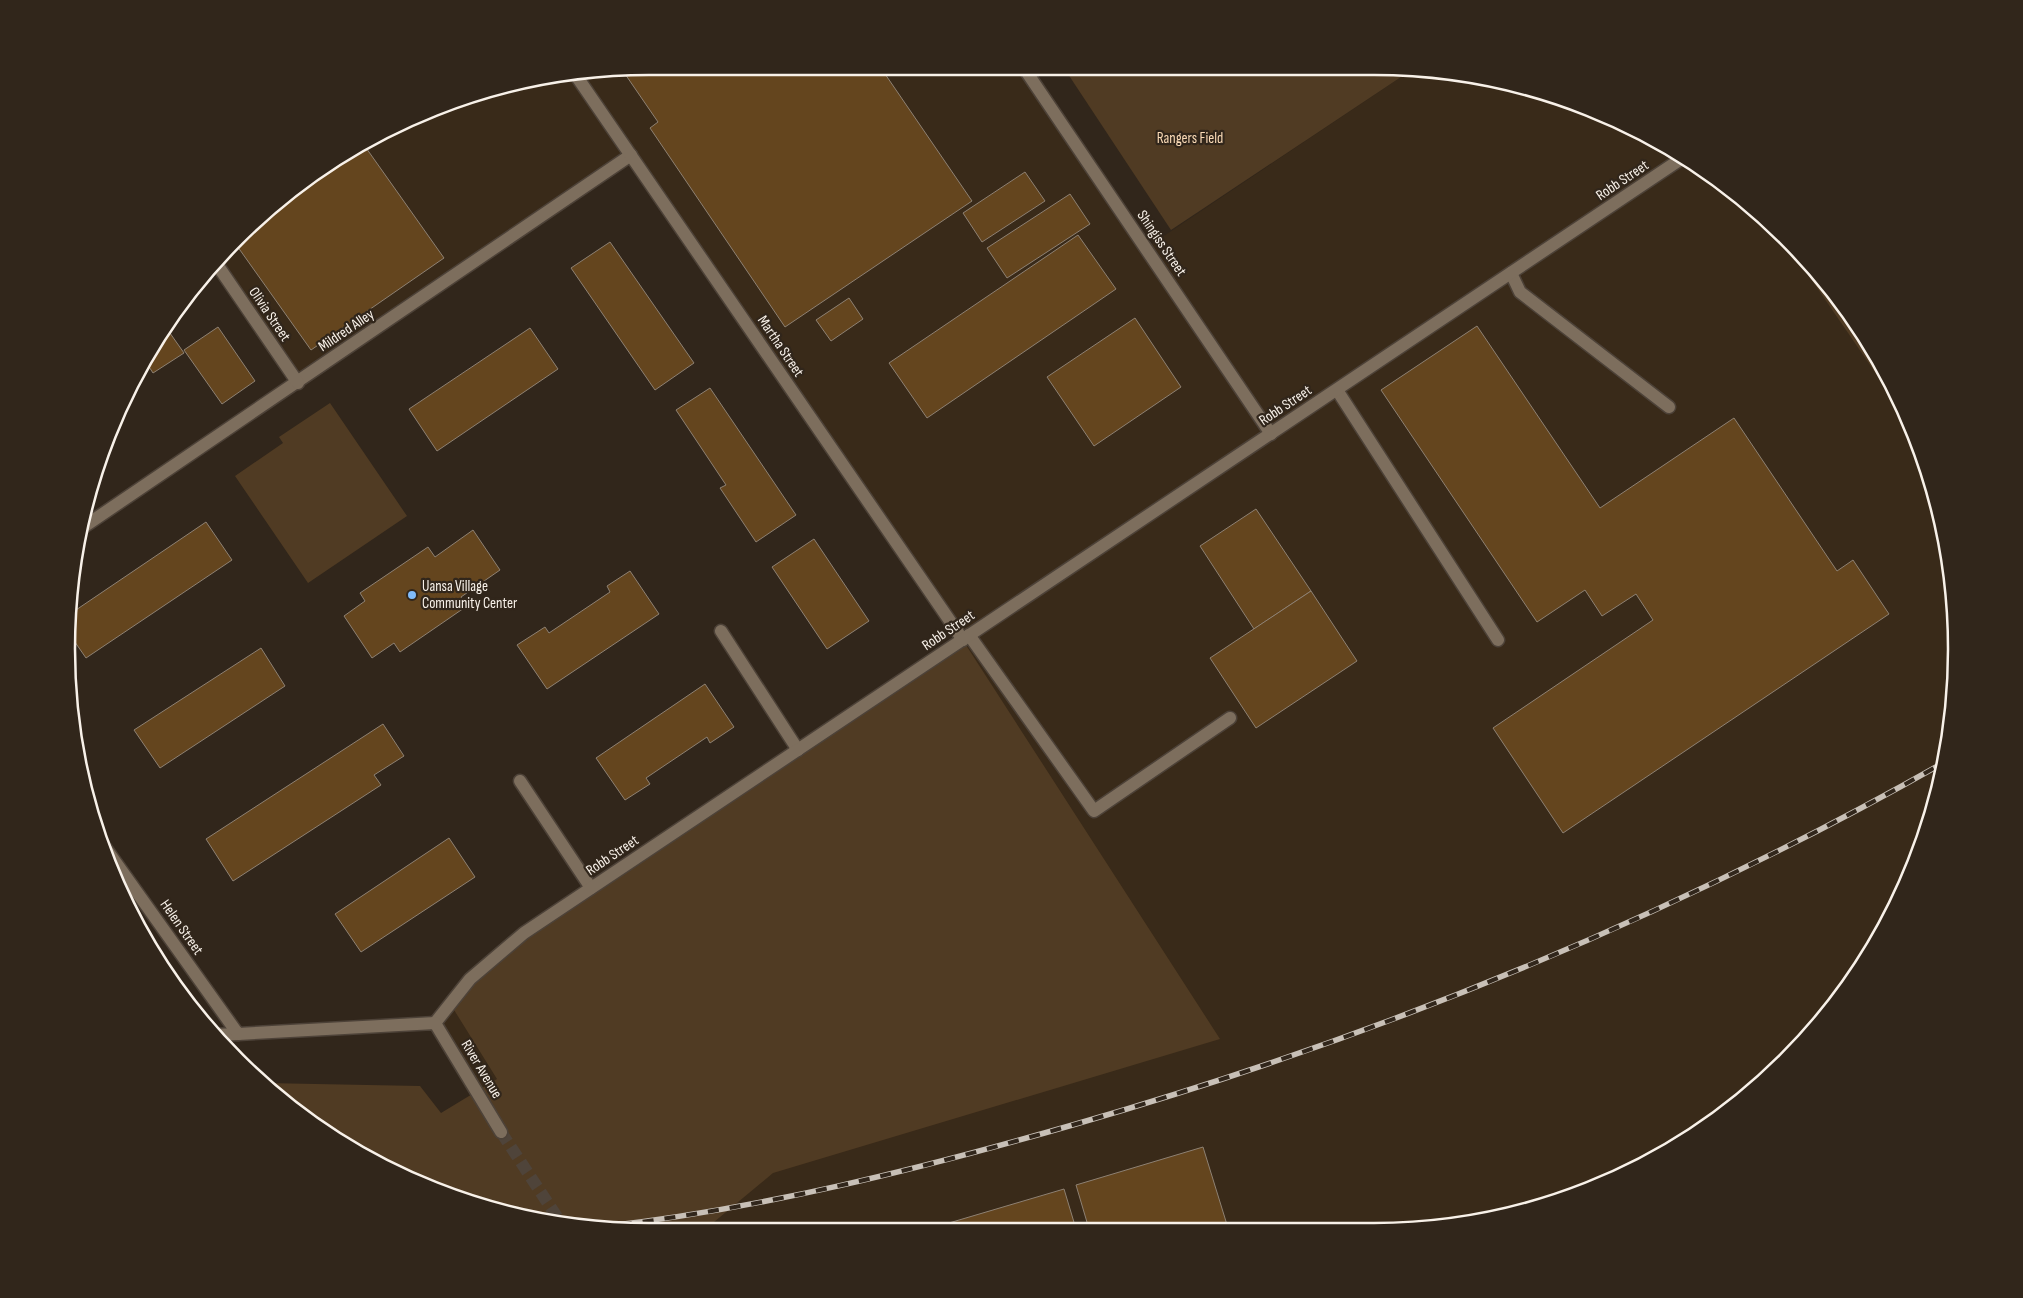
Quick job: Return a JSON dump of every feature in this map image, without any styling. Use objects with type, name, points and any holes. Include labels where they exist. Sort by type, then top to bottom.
[{"type":"street","name":"Shingiss Street","points":[[1029,75],[1271,434]]},
{"type":"street","name":"Martha Street","points":[[580,79],[966,637],[1094,811],[1230,718]]},
{"type":"street","name":"Mildred Alley","points":[[89,523],[631,156]]},
{"type":"street","name":"Robb Street","points":[[435,1023],[470,979],[524,933],[1677,162]]},
{"type":"street","name":"Olivia Street","points":[[220,268],[298,383]]},
{"type":"street","points":[[1511,273],[1520,292],[1669,407]]},
{"type":"street","points":[[1337,390],[1498,640]]},
{"type":"street","points":[[721,632],[798,750]]},
{"type":"street","points":[[520,781],[591,888]]},
{"type":"street","name":"Helen Street","points":[[117,865],[238,1034]]},
{"type":"street","points":[[224,1035],[435,1023]]},
{"type":"street","name":"River Avenue","points":[[435,1023],[500,1132]]},
{"type":"shaded area","points":[[1029,75],[1146,248],[1403,76],[1486,86],[1559,105],[1594,119],[1628,134],[1693,172],[1752,217],[1780,243],[1806,271],[1851,330],[1889,395],[1904,429],[1918,464],[1937,537],[1947,611],[1948,649],[1947,687],[1937,761],[1918,834],[1889,903],[1851,968],[1806,1027],[1752,1081],[1693,1126],[1628,1164],[1559,1193],[1486,1212],[1449,1218],[1412,1222],[1374,1223],[649,1223],[611,1222],[566,1217],[435,1023],[470,979],[962,640],[631,156],[298,383],[220,268],[271,217],[330,172],[362,152],[395,134],[429,119],[464,105],[500,95],[537,86],[611,76]]},
{"type":"green space","name":"Rangers Field","points":[[1069,75],[1403,76],[1171,230]]},
{"type":"green space","points":[[1805,269],[1851,330],[1883,384]]},
{"type":"green space","points":[[330,403],[407,516],[308,583],[235,476],[283,443],[279,437]]},
{"type":"green space","points":[[964,642],[1220,1039],[773,1173],[713,1223],[611,1222],[574,1218],[537,1212],[464,1193],[395,1164],[362,1146],[330,1126],[274,1083],[420,1086],[441,1113],[497,1079],[451,1005],[524,934]]},
{"type":"building","points":[[886,75],[972,201],[785,327],[650,128],[658,122],[626,76]]},
{"type":"building","points":[[367,149],[444,258],[311,350],[238,248],[271,217],[300,194],[330,172]]},
{"type":"building","points":[[1025,172],[1045,201],[982,242],[963,213]]},
{"type":"building","points":[[1070,194],[1090,224],[1007,278],[987,248]]},
{"type":"building","points":[[1078,235],[1116,289],[927,418],[889,363]]},
{"type":"building","points":[[610,242],[694,363],[655,390],[571,268]]},
{"type":"building","points":[[849,298],[863,319],[831,341],[816,320]]},
{"type":"building","points":[[1135,318],[1181,387],[1094,446],[1047,377]]},
{"type":"building","points":[[1477,326],[1600,508],[1734,418],[1837,571],[1853,560],[1889,614],[1563,833],[1493,728],[1653,620],[1636,594],[1602,616],[1585,590],[1537,622],[1381,390]]},
{"type":"building","points":[[218,327],[255,381],[222,404],[184,350]]},
{"type":"building","points":[[530,328],[558,369],[437,451],[409,409]]},
{"type":"building","points":[[170,333],[184,353],[153,373],[149,367]]},
{"type":"building","points":[[710,388],[796,515],[756,542],[720,488],[726,485],[676,410]]},
{"type":"building","points":[[1256,509],[1311,591],[1254,629],[1200,546]]},
{"type":"building","points":[[206,522],[232,560],[86,658],[75,642],[76,610]]},
{"type":"building","name":"Uansa Village Community Center","points":[[473,530],[500,570],[461,597],[467,606],[400,652],[394,643],[372,658],[344,616],[365,601],[360,593],[428,547],[435,557]]},
{"type":"building","points":[[814,539],[869,621],[827,649],[772,567]]},
{"type":"building","points":[[630,571],[659,614],[547,689],[517,645],[545,627],[549,633],[610,592],[607,586]]},
{"type":"building","points":[[1311,591],[1357,661],[1256,728],[1210,658]]},
{"type":"building","points":[[261,648],[285,686],[160,768],[134,730]]},
{"type":"building","points":[[705,684],[734,727],[710,743],[707,737],[646,778],[650,784],[625,800],[596,758]]},
{"type":"building","points":[[383,724],[404,756],[374,775],[381,785],[233,881],[206,839]]},
{"type":"building","points":[[449,838],[475,877],[361,952],[335,914]]},
{"type":"building","points":[[1203,1147],[1226,1223],[1087,1223],[1076,1185]]},
{"type":"building","points":[[1064,1189],[1074,1223],[949,1223]]},
{"type":"tunnel","points":[[501,1132],[556,1215]]},
{"type":"railway","points":[[633,1223],[720,1210],[899,1172],[1076,1124],[1189,1090],[1300,1053],[1520,969],[1628,922],[1734,873],[1936,767]]},
{"type":"place","name":"Uansa Village Community Center","points":[[412,595]]}]
